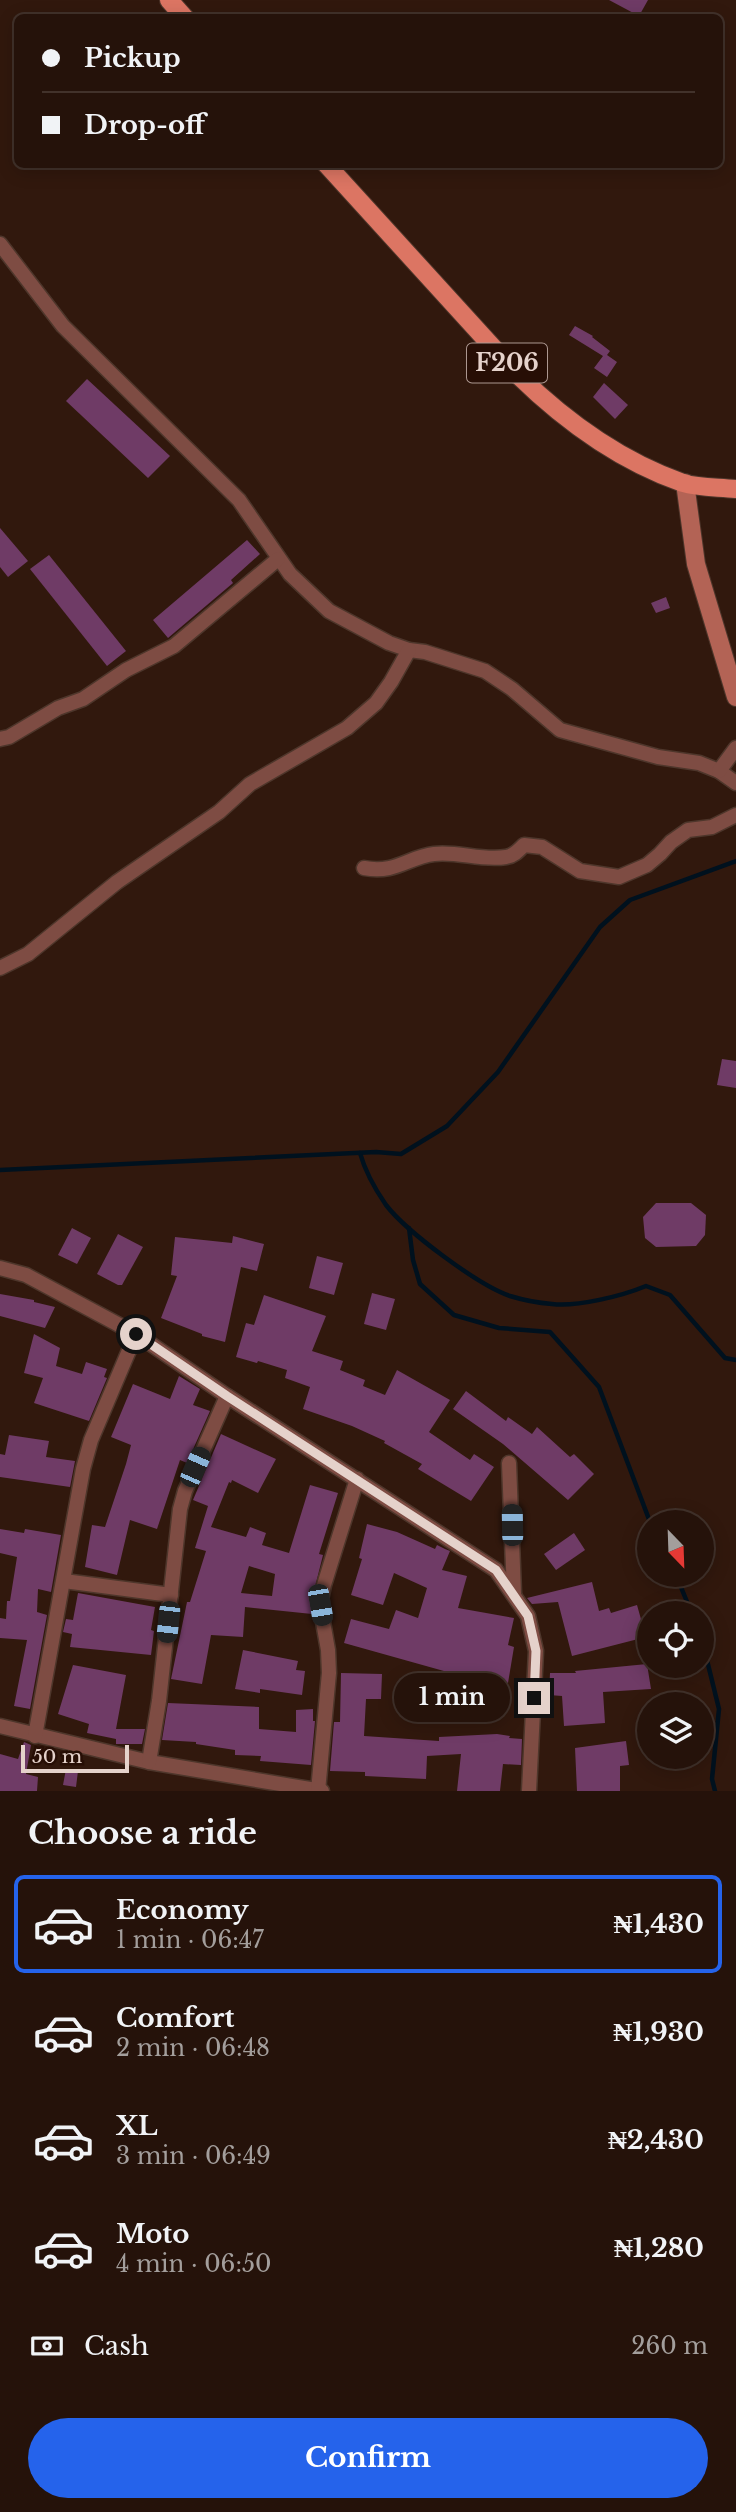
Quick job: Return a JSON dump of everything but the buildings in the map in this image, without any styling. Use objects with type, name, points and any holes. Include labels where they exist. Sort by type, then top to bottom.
[{"type":"main road","points":[[169,0],[181,14]]},
{"type":"main road","name":"F206","points":[[330,168],[518,375],[579,429],[685,484],[736,489]]},
{"type":"street","points":[[0,244],[63,326],[239,500],[278,559],[329,611],[373,636],[409,650],[425,652],[485,671],[512,689],[560,730],[659,757],[692,761],[719,771],[736,783]]},
{"type":"street","points":[[685,484],[696,564],[736,697]]},
{"type":"street","points":[[0,739],[9,737],[58,708],[83,699],[126,670],[174,646],[278,559]]},
{"type":"street","points":[[0,968],[28,954],[117,882],[219,812],[250,784],[347,728],[376,703],[409,650]]},
{"type":"street","points":[[719,771],[736,748]]},
{"type":"street","points":[[364,868],[395,868],[431,854],[475,858],[506,857],[513,855],[524,845],[542,846],[580,871],[619,877],[647,865],[688,830],[712,827],[736,816]]},
{"type":"street","points":[[0,1268],[26,1275],[136,1334],[496,1570],[528,1616],[536,1651],[529,1791]]},
{"type":"street","points":[[36,1736],[83,1469],[91,1440],[136,1334]]},
{"type":"street","points":[[149,1762],[180,1509],[185,1491],[227,1396]]},
{"type":"street","points":[[509,1463],[514,1593]]},
{"type":"street","points":[[0,1726],[149,1762],[320,1791],[329,1673],[320,1605],[357,1479]]},
{"type":"street","points":[[64,1581],[171,1595]]},
{"type":"waterway","points":[[0,1170],[376,1152],[401,1154],[447,1126],[498,1072],[600,927],[630,900],[736,861]]},
{"type":"waterway","points":[[360,1153],[374,1186],[396,1216],[444,1256],[496,1290],[547,1304],[574,1304],[599,1300],[646,1286],[670,1295],[725,1358],[736,1360]]},
{"type":"waterway","points":[[409,1228],[413,1260],[420,1284],[454,1315],[499,1328],[550,1332],[599,1387],[645,1510]]},
{"type":"waterway","points":[[681,1587],[687,1601]]},
{"type":"waterway","points":[[711,1678],[719,1709],[712,1779],[715,1791]]},
{"type":"route","points":[[136,1334],[496,1570],[528,1616],[536,1651],[534,1698]]}]
